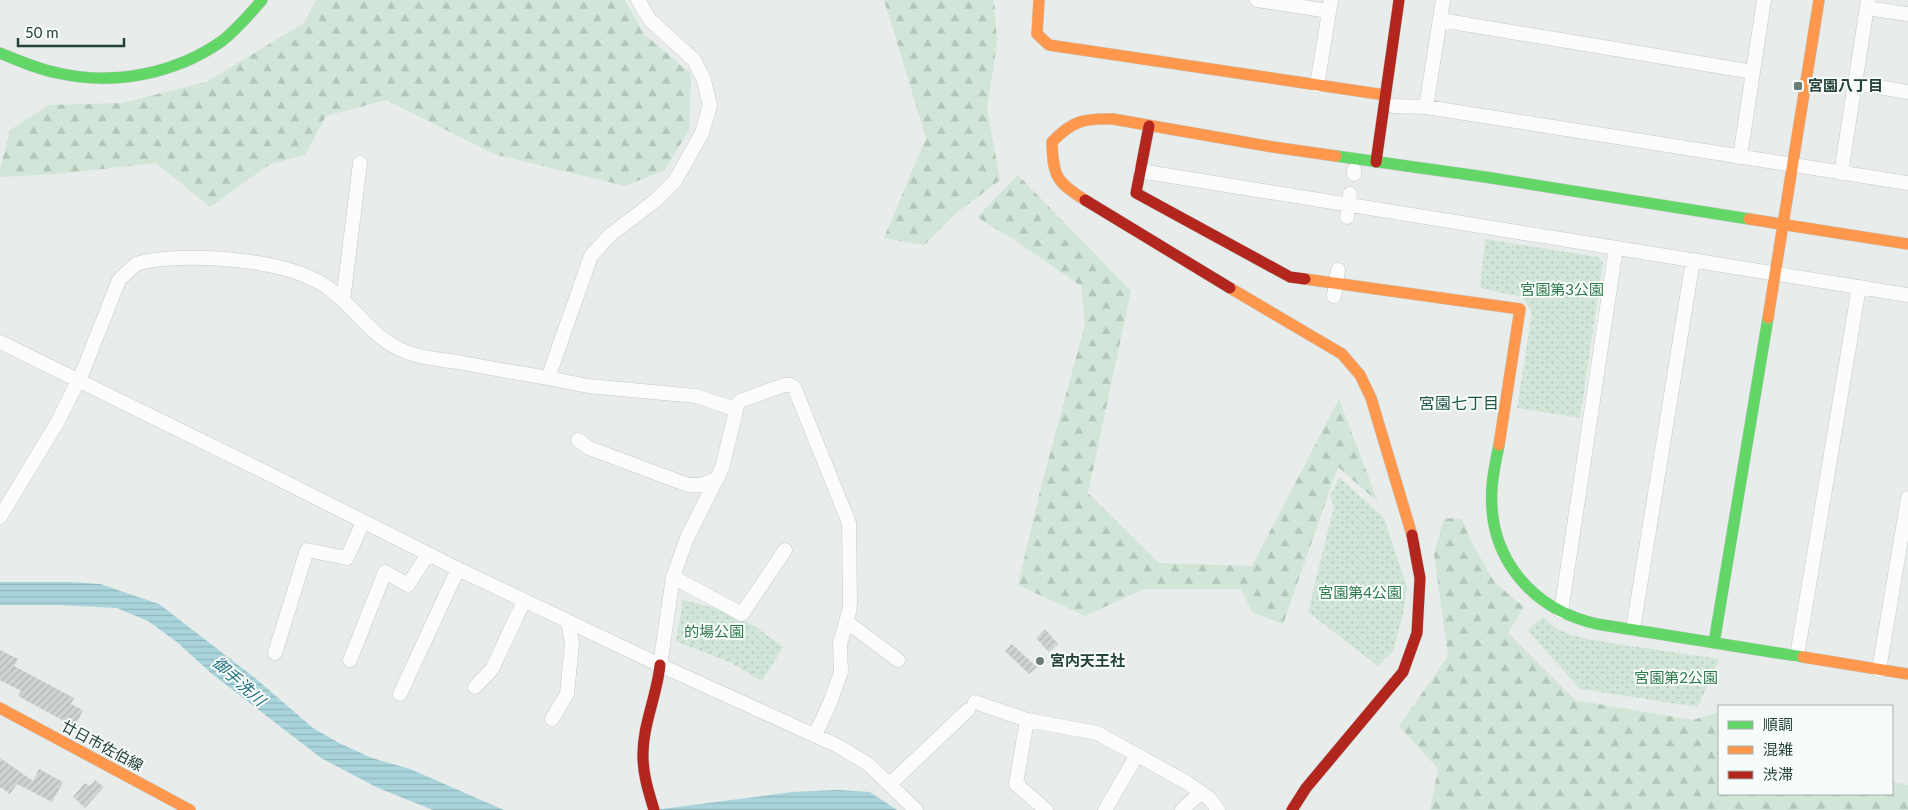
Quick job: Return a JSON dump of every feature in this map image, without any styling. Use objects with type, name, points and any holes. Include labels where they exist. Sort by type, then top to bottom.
[{"type":"street","points":[[0,54],[42,70],[67,76],[120,77],[149,72],[175,65],[200,54],[222,40],[262,0]]},
{"type":"street","points":[[548,378],[591,256],[610,235],[656,200],[675,181],[702,133],[710,104],[704,80],[694,60],[650,20],[638,0]]},
{"type":"street","points":[[1040,0],[1037,34],[1049,45],[1317,85],[1426,107],[1908,183]]},
{"type":"street","points":[[1257,0],[1330,6],[1317,85]]},
{"type":"street","points":[[1376,162],[1389,100],[1398,0]]},
{"type":"street","points":[[1426,107],[1443,0]]},
{"type":"street","points":[[1740,157],[1764,0]]},
{"type":"street","points":[[1714,643],[1794,165],[1819,0]]},
{"type":"street","points":[[1842,172],[1867,4],[1908,14]]},
{"type":"street","points":[[1440,20],[1753,72]]},
{"type":"street","points":[[1855,83],[1908,92]]},
{"type":"street","points":[[1292,810],[1306,788],[1403,672],[1417,633],[1420,602],[1419,572],[1413,537],[1371,398],[1360,375],[1328,338],[1138,234],[1066,189],[1057,177],[1053,166],[1052,142],[1062,131],[1074,123],[1088,118],[1114,119],[1273,147],[1485,177],[1908,244]]},
{"type":"street","points":[[1149,126],[1136,193],[1290,277],[1520,309],[1492,487],[1492,516],[1498,542],[1510,568],[1549,606],[1573,618],[1633,630],[1908,674]]},
{"type":"street","points":[[343,301],[360,163]]},
{"type":"street","points":[[1140,171],[1908,295]]},
{"type":"street","points":[[1561,612],[1616,248]]},
{"type":"street","points":[[0,517],[57,423],[78,380],[119,280],[136,264],[147,260],[224,259],[249,262],[307,275],[328,287],[385,341],[410,353],[588,386],[696,396],[735,409]]},
{"type":"street","points":[[1633,630],[1694,260]]},
{"type":"street","points":[[1797,656],[1859,287]]},
{"type":"street","points":[[0,342],[524,601],[838,746],[868,764],[916,810]]},
{"type":"street","points":[[653,806],[644,767],[643,750],[660,679],[660,665],[673,577],[687,538],[718,478],[724,462],[736,414],[735,409],[740,402],[790,385],[798,391],[849,523],[851,593],[847,622],[840,644],[841,672],[830,703],[815,735]]},
{"type":"street","points":[[578,440],[589,448],[688,485],[702,485],[718,478]]},
{"type":"street","points":[[1879,670],[1908,498]]},
{"type":"street","points":[[275,653],[307,550],[347,558],[363,522]]},
{"type":"street","points":[[673,577],[742,614],[785,550]]},
{"type":"street","points":[[350,660],[385,572],[408,585],[428,554]]},
{"type":"street","points":[[400,694],[458,569]]},
{"type":"street","points":[[475,687],[492,669],[524,601]]},
{"type":"street","points":[[552,719],[567,694],[572,643],[568,622]]},
{"type":"street","points":[[847,622],[898,660]]},
{"type":"street","points":[[890,784],[971,706],[1027,720],[1097,733],[1201,792],[1209,798],[1218,810]]},
{"type":"street","name":"廿日市佐伯線","points":[[0,708],[172,806],[190,810]]},
{"type":"street","points":[[1027,720],[1016,784],[1046,810]]},
{"type":"street","points":[[1105,810],[1137,755]]},
{"type":"street","points":[[1182,810],[1201,792]]},
{"type":"green space","points":[[316,0],[625,0],[644,34],[691,74],[689,130],[665,170],[625,186],[494,154],[386,100],[326,116],[305,155],[270,164],[210,207],[156,163],[58,174],[0,177],[0,169],[10,130],[49,105],[122,103],[206,82],[304,23]]},
{"type":"green space","points":[[884,0],[994,0],[997,43],[987,109],[1000,180],[955,214],[924,245],[884,238],[926,138]]},
{"type":"green space","points":[[1018,175],[1131,291],[1088,493],[1159,563],[1252,566],[1339,399],[1378,502],[1338,467],[1283,624],[1252,612],[1241,589],[1144,589],[1085,616],[1018,585],[1041,487],[1085,324],[1081,286],[1013,239],[977,217]]},
{"type":"green space","name":"宮園第3公園","points":[[1485,239],[1598,257],[1603,263],[1580,418],[1517,408],[1532,312],[1522,297],[1480,288]]},
{"type":"green space","name":"宮園第4公園","points":[[1339,477],[1384,518],[1407,587],[1403,614],[1393,651],[1378,666],[1308,612],[1334,506],[1330,496]]},
{"type":"green space","points":[[1444,518],[1462,519],[1472,543],[1495,583],[1524,607],[1508,633],[1575,700],[1693,720],[1718,712],[1718,795],[1893,795],[1893,782],[1908,785],[1908,810],[1430,810],[1438,769],[1399,726],[1448,656],[1434,554]]},
{"type":"green space","name":"的場公園","points":[[683,600],[722,610],[756,627],[783,647],[762,681],[732,663],[676,641]]},
{"type":"green space","name":"宮園第2公園","points":[[1543,617],[1555,628],[1571,635],[1592,640],[1719,659],[1698,707],[1580,689],[1527,630]]},
{"type":"green space","points":[[681,643],[714,651],[738,661],[756,673],[760,679],[732,663]]},
{"type":"water","name":"御手洗川","points":[[0,582],[100,584],[159,604],[255,678],[313,728],[339,743],[372,758],[410,769],[504,810],[433,810],[378,788],[321,758],[211,673],[177,642],[148,621],[117,608],[0,605]]},
{"type":"water","points":[[838,790],[870,792],[897,810],[654,810],[792,792]]},
{"type":"building","points":[[1045,629],[1058,644],[1049,652],[1036,638]]},
{"type":"building","points":[[1012,644],[1037,667],[1029,674],[1005,651]]},
{"type":"building","points":[[0,650],[18,659],[14,666],[74,698],[71,704],[83,710],[75,727],[18,696],[21,691],[0,680]]},
{"type":"building","points":[[0,758],[33,781],[39,769],[63,782],[52,802],[17,784],[10,794],[0,787]]},
{"type":"building","points":[[95,780],[104,787],[85,808],[73,797],[85,783],[90,786]]},
{"type":"traffic: fast","points":[[0,53],[43,69],[79,77],[122,77],[143,74],[184,62],[222,41],[262,0]]},
{"type":"traffic: fast","points":[[1336,156],[1485,177],[1749,219]]},
{"type":"traffic: fast","points":[[1714,643],[1768,318]]},
{"type":"traffic: fast","points":[[1499,445],[1492,487],[1492,512],[1497,536],[1506,557],[1518,576],[1533,593],[1573,617],[1597,624],[1803,657]]},
{"type":"traffic: slow","points":[[1039,0],[1037,34],[1049,45],[1385,95]]},
{"type":"traffic: slow","points":[[1768,318],[1819,0]]},
{"type":"traffic: slow","points":[[1085,200],[1062,183],[1058,177],[1055,171],[1052,142],[1072,125],[1086,120],[1113,119],[1336,156]]},
{"type":"traffic: slow","points":[[1749,219],[1908,244]]},
{"type":"traffic: slow","points":[[1305,279],[1520,309],[1499,445]]},
{"type":"traffic: slow","points":[[1230,288],[1342,354],[1360,375],[1371,398],[1412,535]]},
{"type":"traffic: slow","points":[[1803,657],[1908,674]]},
{"type":"traffic: slow","points":[[0,708],[190,810]]},
{"type":"traffic: jam","points":[[1376,162],[1399,0]]},
{"type":"traffic: jam","points":[[1149,126],[1136,193],[1290,277],[1305,279]]},
{"type":"traffic: jam","points":[[1085,200],[1230,288]]},
{"type":"traffic: jam","points":[[1292,810],[1306,788],[1403,672],[1417,633],[1420,578],[1412,535]]},
{"type":"traffic: jam","points":[[654,810],[644,770],[643,745],[660,665]]},
{"type":"place","name":"宮園八丁目","points":[[1798,86]]},
{"type":"place","name":"宮内天王社","points":[[1040,661]]},
{"type":"district","name":"宮園七丁目","points":[[1459,403]]}]
